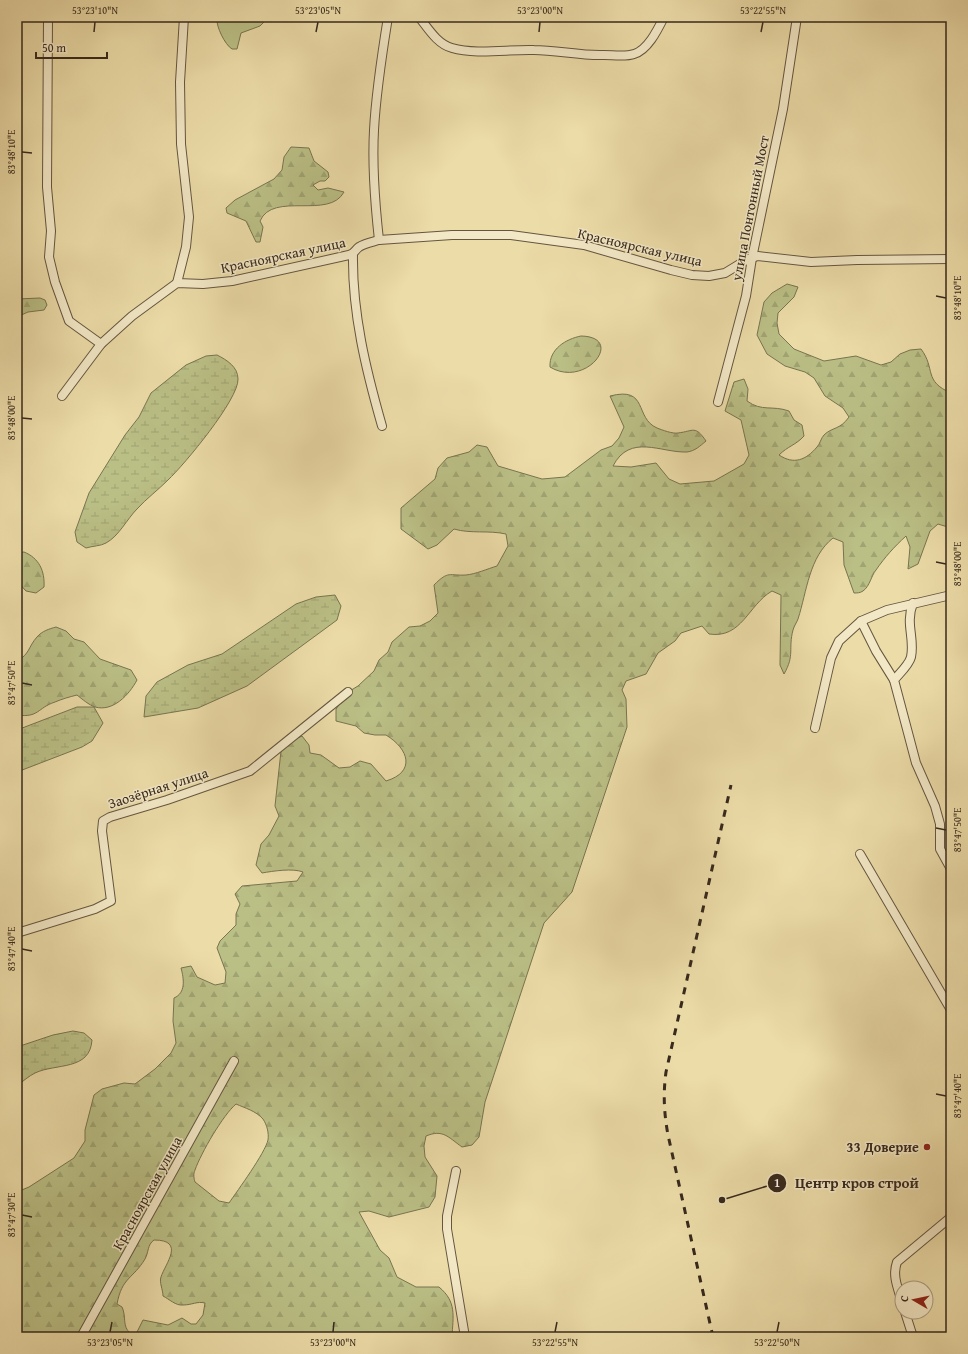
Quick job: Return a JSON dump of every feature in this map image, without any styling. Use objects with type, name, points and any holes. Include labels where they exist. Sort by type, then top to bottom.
[{"type":"street","points":[[48,17],[47,187],[51,231],[49,257],[54,282],[69,321],[101,344]]},
{"type":"street","points":[[62,396],[101,344],[132,316],[177,283],[186,247],[189,217],[181,144],[180,82],[184,17]]},
{"type":"street","points":[[379,240],[376,211],[374,132],[378,80],[388,17]]},
{"type":"street","points":[[419,17],[437,39],[444,45],[452,48],[484,50],[534,50],[601,55],[634,55],[640,52],[645,46],[664,17]]},
{"type":"street","name":"улица Понтонный Мост","points":[[718,402],[746,296],[752,258],[783,109],[797,17]]},
{"type":"street","name":"Красноярская улица","points":[[177,283],[203,284],[232,281],[353,254],[359,247],[379,240],[452,235],[510,236],[584,245],[671,270],[692,275],[709,276],[725,273],[752,258],[768,256],[810,262],[951,259]]},
{"type":"street","points":[[353,254],[353,279],[364,363],[382,426]]},
{"type":"street","points":[[815,728],[831,658],[839,641],[861,622],[887,610],[951,595]]},
{"type":"street","points":[[894,680],[910,658],[911,643],[908,614],[913,603]]},
{"type":"street","points":[[861,622],[876,651],[894,680],[916,763],[935,806],[938,818],[940,849],[951,869]]},
{"type":"street","name":"Заозёрная улица","points":[[17,933],[88,911],[111,901],[102,831],[103,821],[110,817],[167,800],[250,771],[348,692]]},
{"type":"street","points":[[860,854],[951,1010]]},
{"type":"street","name":"Красноярская улица","points":[[81,1337],[234,1061]]},
{"type":"street","points":[[456,1171],[447,1216],[447,1229],[465,1337]]},
{"type":"street","points":[[896,1280],[894,1269],[897,1262],[951,1217]]},
{"type":"street","points":[[908,1320],[913,1337]]},
{"type":"green space","points":[[220,17],[268,18],[260,26],[241,33],[237,49],[232,49],[229,47],[219,31],[217,19]]},
{"type":"green space","points":[[291,147],[309,148],[314,161],[328,172],[329,177],[325,181],[320,181],[313,185],[318,190],[328,188],[344,192],[337,200],[326,204],[314,206],[288,206],[276,208],[267,212],[260,221],[263,227],[260,242],[256,242],[246,221],[227,213],[226,208],[235,200],[274,179],[282,170],[284,157]]},
{"type":"green space","points":[[787,284],[798,287],[794,297],[778,313],[777,323],[779,334],[794,349],[824,361],[856,356],[881,365],[891,362],[900,354],[910,350],[921,349],[928,363],[933,379],[942,388],[951,393],[951,528],[938,524],[930,531],[918,564],[908,569],[910,547],[906,536],[874,572],[865,589],[862,592],[857,593],[854,593],[844,565],[843,542],[833,538],[819,555],[810,575],[798,619],[793,630],[789,662],[784,674],[780,665],[781,595],[772,591],[757,604],[744,620],[729,631],[720,634],[709,634],[702,626],[681,633],[675,641],[658,653],[646,674],[626,681],[622,690],[626,699],[627,727],[572,892],[544,923],[485,1102],[479,1137],[472,1145],[462,1147],[445,1135],[437,1133],[426,1136],[424,1146],[425,1157],[437,1176],[435,1197],[429,1207],[389,1217],[369,1211],[359,1212],[380,1250],[389,1258],[397,1277],[416,1287],[439,1287],[449,1298],[453,1310],[452,1337],[17,1337],[17,1192],[29,1187],[74,1158],[85,1141],[85,1130],[94,1095],[102,1089],[124,1083],[135,1084],[155,1069],[171,1053],[176,1043],[173,1021],[174,998],[181,993],[183,985],[181,968],[191,966],[197,977],[215,985],[225,983],[226,972],[217,948],[220,941],[236,925],[236,914],[240,904],[235,894],[242,886],[297,881],[303,872],[289,870],[262,873],[256,865],[261,844],[269,835],[279,816],[275,806],[281,751],[291,741],[302,736],[309,745],[310,753],[321,755],[339,768],[350,767],[360,761],[371,764],[386,781],[396,777],[402,772],[406,760],[404,753],[394,741],[386,735],[364,733],[356,726],[336,721],[336,709],[348,692],[358,686],[374,671],[379,660],[388,652],[392,642],[409,627],[420,626],[430,621],[438,613],[434,585],[439,580],[449,575],[478,573],[497,566],[508,546],[506,534],[454,529],[437,545],[428,549],[401,529],[401,508],[435,479],[438,468],[447,458],[469,452],[477,445],[487,447],[498,466],[542,479],[565,477],[601,450],[612,446],[619,438],[624,427],[610,396],[622,394],[631,395],[636,399],[640,404],[645,417],[657,428],[676,433],[694,430],[697,431],[706,441],[695,449],[687,452],[637,447],[628,450],[620,456],[613,466],[631,467],[656,463],[669,479],[680,484],[714,481],[744,464],[749,455],[741,420],[725,411],[734,382],[744,379],[748,389],[747,401],[762,407],[777,408],[789,411],[794,420],[802,425],[804,436],[779,455],[790,460],[800,460],[804,458],[817,447],[824,435],[842,424],[849,417],[843,408],[825,396],[814,378],[805,372],[785,366],[767,354],[757,335],[764,302],[772,293]],"holes":[[[236,1104],[254,1112],[263,1119],[266,1124],[268,1140],[257,1162],[229,1203],[219,1201],[195,1182],[194,1172],[213,1135]],[[154,1240],[164,1241],[169,1244],[171,1248],[171,1254],[161,1279],[163,1296],[180,1305],[199,1302],[205,1303],[203,1315],[196,1324],[191,1324],[182,1318],[168,1325],[143,1320],[137,1332],[133,1335],[127,1329],[122,1307],[117,1304],[122,1288],[141,1266],[149,1246]]]},
{"type":"green space","points":[[40,298],[45,300],[47,305],[44,310],[28,312],[17,317],[17,299]]},
{"type":"green space","points":[[581,336],[594,339],[600,344],[600,352],[596,360],[587,367],[576,372],[564,372],[550,367],[550,361],[555,350],[564,342]]},
{"type":"green space","points":[[217,355],[234,367],[238,375],[236,388],[221,416],[176,472],[133,513],[111,540],[102,545],[86,548],[77,542],[75,532],[89,493],[125,435],[139,417],[151,393],[186,365],[206,356]]},
{"type":"green space","points":[[24,552],[37,561],[42,570],[44,587],[36,593],[26,591],[17,581],[17,553]]},
{"type":"green space","points":[[335,595],[341,606],[337,620],[247,686],[198,708],[144,717],[146,696],[157,682],[188,665],[222,654],[296,604],[316,597]]},
{"type":"green space","points":[[56,627],[66,631],[74,639],[84,642],[100,659],[131,670],[137,680],[130,691],[120,701],[114,705],[102,708],[93,706],[77,695],[49,704],[34,714],[24,716],[17,715],[17,661],[27,653],[39,635],[46,630]]},
{"type":"green space","points":[[77,707],[94,707],[103,723],[92,741],[82,747],[17,772],[17,730]]},
{"type":"green space","points":[[73,1031],[84,1033],[92,1040],[90,1050],[85,1057],[71,1064],[35,1073],[17,1086],[17,1047],[53,1035]]},
{"type":"railway","points":[[713,1337],[668,1135],[664,1088],[666,1072],[731,785]]},
{"type":"place","name":"33 Доверие","points":[[927,1147]]},
{"type":"place","name":"Центр кров строй","points":[[722,1200]]}]
